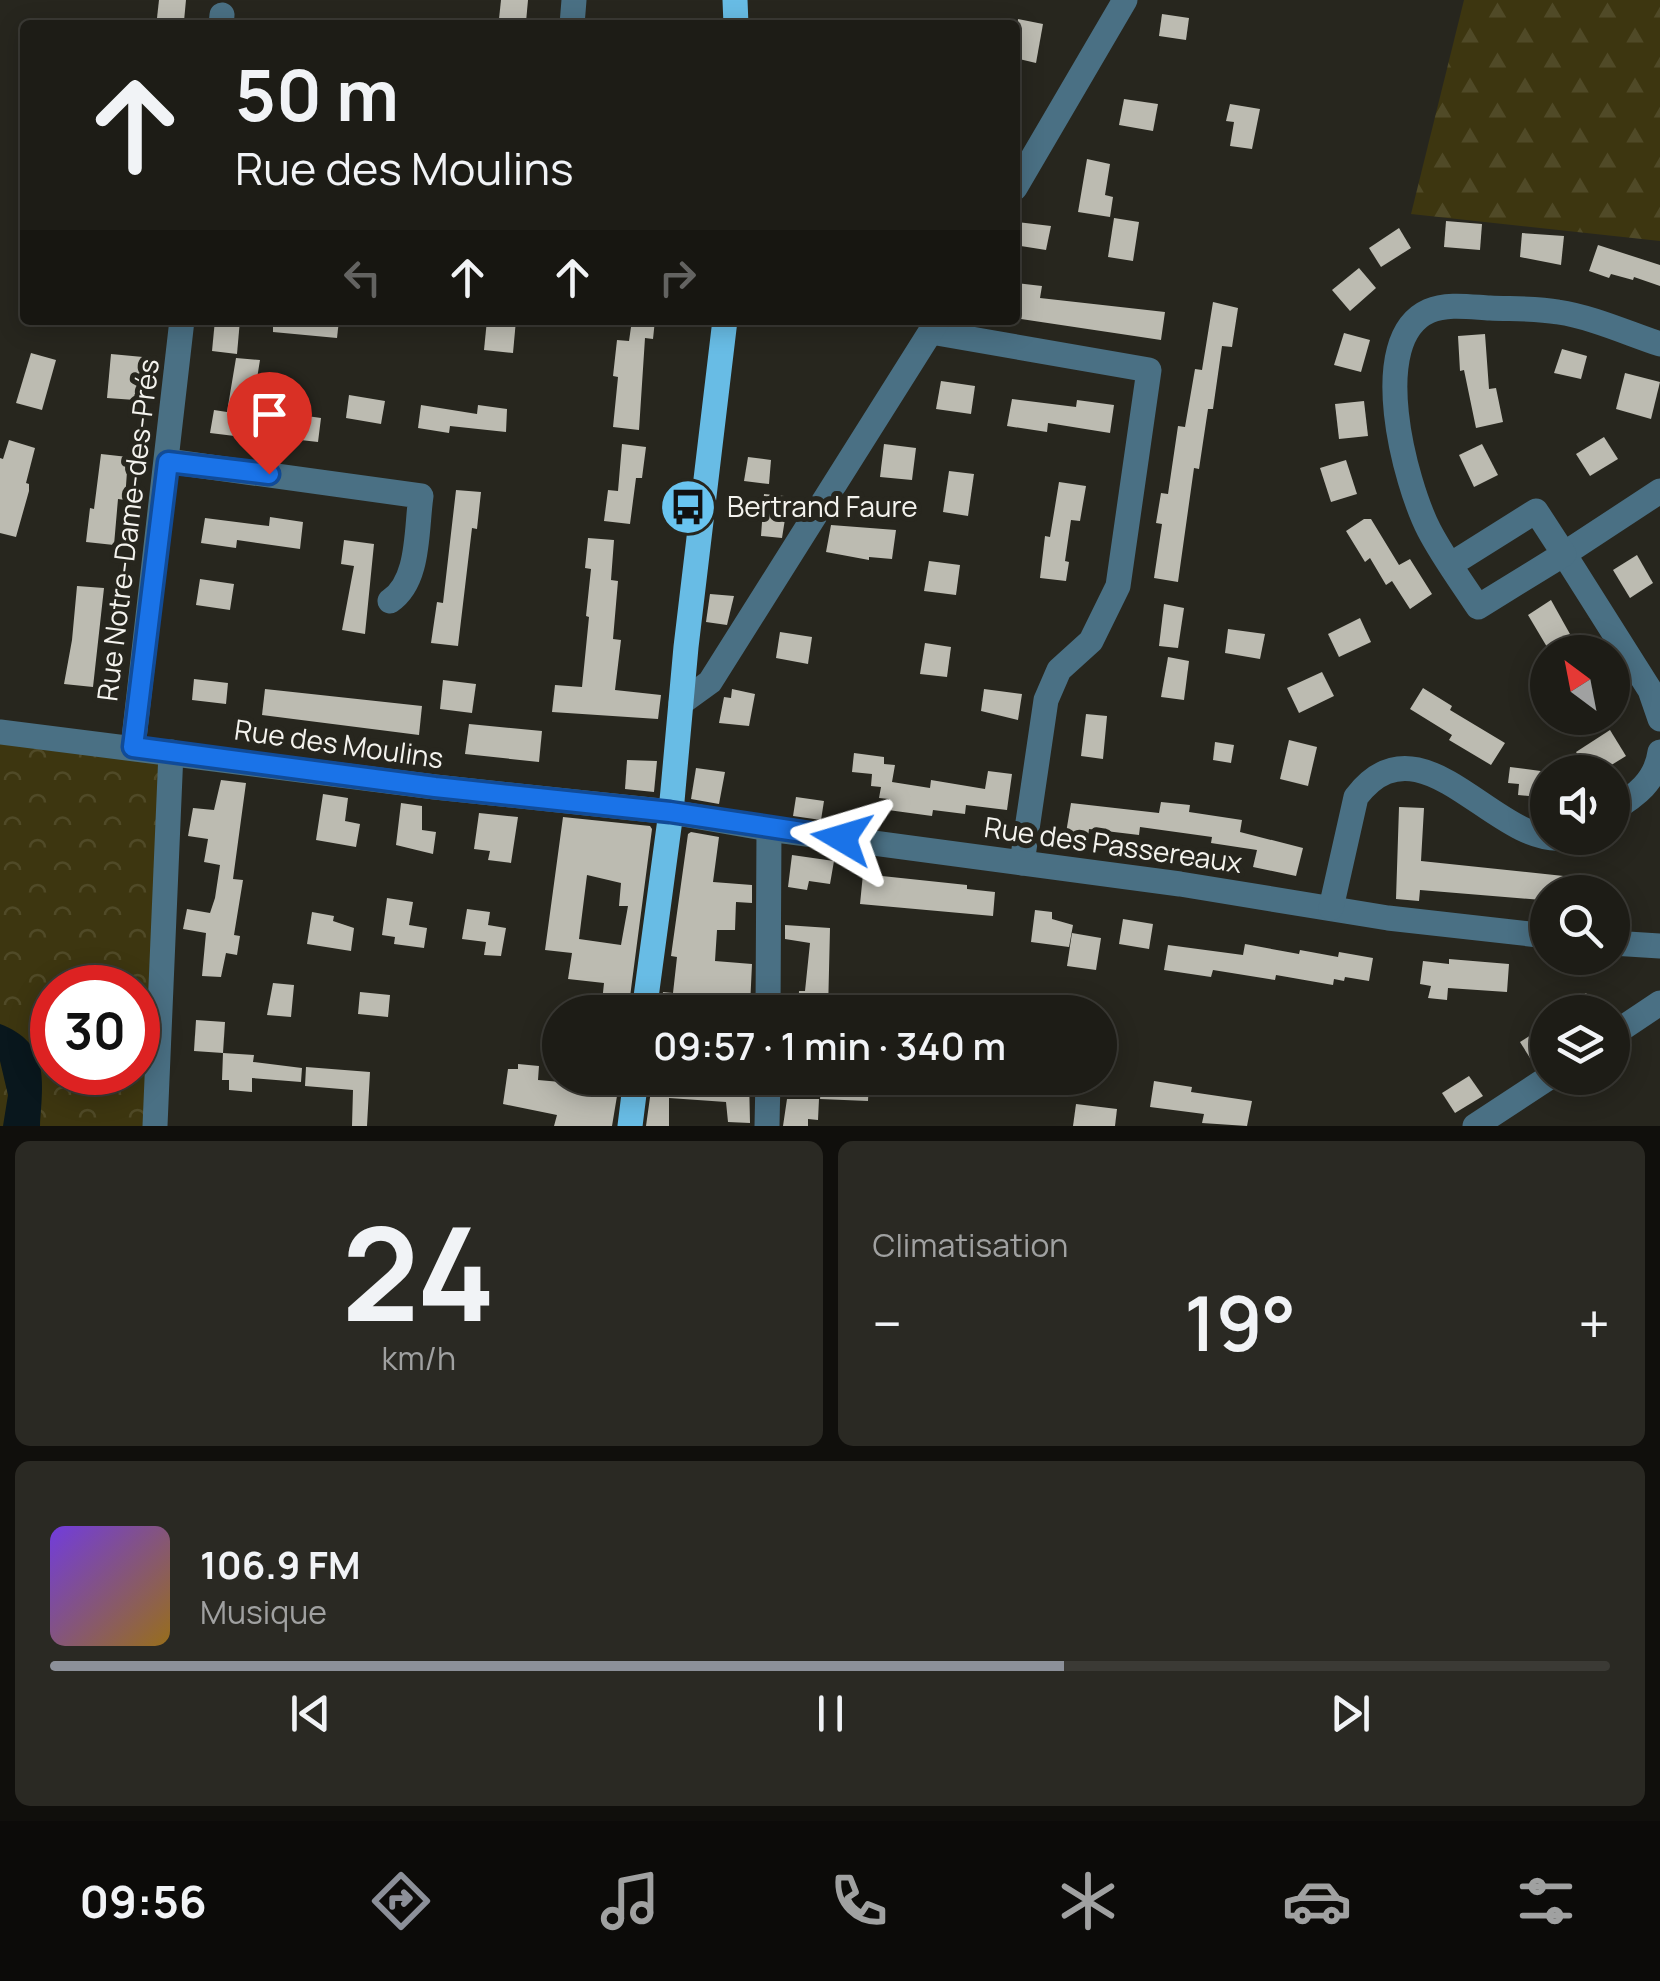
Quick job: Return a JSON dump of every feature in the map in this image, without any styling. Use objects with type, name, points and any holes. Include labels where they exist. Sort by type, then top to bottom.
[{"type":"main road","points":[[646,995],[724,325]]},
{"type":"main road","points":[[630,1126],[634,1095]]},
{"type":"street","points":[[1020,179],[1125,0]]},
{"type":"street","points":[[1660,344],[1560,312],[1460,306],[1431,310],[1411,323],[1395,367],[1401,442],[1412,485],[1428,527],[1478,607],[1660,491]]},
{"type":"street","name":"Rue Notre-Dame-des-Prés","points":[[133,747],[182,325]]},
{"type":"street","points":[[681,703],[710,682],[934,326],[1149,370],[1118,586],[1092,641],[1059,670],[1046,700],[1022,862]]},
{"type":"street","points":[[168,462],[420,496],[411,573],[401,594],[390,601]]},
{"type":"street","points":[[1450,565],[1536,511],[1650,690],[1660,718]]},
{"type":"street","name":"Rue des Moulins","points":[[0,732],[435,787],[670,812]]},
{"type":"street","points":[[155,1126],[171,752]]},
{"type":"street","points":[[1630,799],[1641,793],[1658,765],[1660,752]]},
{"type":"street","points":[[1331,908],[1356,797],[1367,782],[1392,769],[1410,768],[1434,775],[1530,833]]},
{"type":"street","name":"Rue des Passereaux","points":[[670,812],[1530,934]]},
{"type":"street","points":[[768,995],[769,829]]},
{"type":"street","points":[[1630,944],[1660,946]]},
{"type":"street","points":[[1630,1023],[1660,1004]]},
{"type":"street","points":[[1475,1126],[1530,1090]]},
{"type":"street","points":[[767,1126],[768,1095]]},
{"type":"green space","points":[[1464,0],[1660,0],[1660,241],[1411,214]]},
{"type":"green space","points":[[0,741],[159,761],[153,965],[30,965],[30,1095],[150,1095],[149,1126],[0,1126]]},
{"type":"shaded area","points":[[0,1024],[30,1044],[30,1095],[42,1095],[40,1126],[3,1126],[8,1095],[0,1061]]},
{"type":"building","points":[[159,0],[186,0],[184,20],[157,18]]},
{"type":"building","points":[[501,0],[528,0],[526,20],[499,19]]},
{"type":"building","points":[[1162,14],[1189,18],[1186,40],[1159,36]]},
{"type":"building","points":[[1018,20],[1043,24],[1036,63],[1020,59]]},
{"type":"building","points":[[1124,99],[1158,104],[1153,131],[1119,125]]},
{"type":"building","points":[[1230,104],[1260,109],[1252,149],[1230,146],[1234,122],[1226,121]]},
{"type":"building","points":[[1087,159],[1110,164],[1105,195],[1113,197],[1110,217],[1078,212]]},
{"type":"building","points":[[1114,218],[1139,222],[1133,261],[1108,257]]},
{"type":"building","points":[[1446,221],[1482,224],[1480,250],[1444,247]]},
{"type":"building","points":[[1020,222],[1051,226],[1046,250],[1020,246]]},
{"type":"building","points":[[1399,228],[1411,248],[1381,267],[1369,248]]},
{"type":"building","points":[[1522,233],[1564,236],[1561,265],[1520,257]]},
{"type":"building","points":[[1598,245],[1660,265],[1660,286],[1634,277],[1633,280],[1611,274],[1609,278],[1589,271]]},
{"type":"building","points":[[1359,268],[1376,288],[1350,311],[1332,290]]},
{"type":"building","points":[[1020,284],[1042,286],[1040,298],[1165,312],[1161,340],[1020,319]]},
{"type":"building","points":[[1213,302],[1238,308],[1232,347],[1222,346],[1213,409],[1208,409],[1199,469],[1194,468],[1178,582],[1154,578],[1162,524],[1156,523],[1161,493],[1168,494],[1178,426],[1185,427],[1195,369],[1202,370]]},
{"type":"building","points":[[215,325],[240,325],[237,354],[212,351]]},
{"type":"building","points":[[273,325],[338,325],[337,338],[273,332]]},
{"type":"building","points":[[486,325],[516,325],[513,353],[484,350]]},
{"type":"building","points":[[631,325],[654,325],[653,339],[645,338],[639,430],[613,427],[617,340],[629,341]]},
{"type":"building","points":[[1344,333],[1370,340],[1361,372],[1334,365]]},
{"type":"building","points":[[1485,334],[1489,389],[1496,388],[1503,422],[1476,428],[1464,370],[1460,371],[1458,336]]},
{"type":"building","points":[[1562,349],[1587,356],[1581,379],[1554,373]]},
{"type":"building","points":[[31,353],[56,360],[42,410],[16,403]]},
{"type":"building","points":[[111,354],[143,357],[135,400],[107,398]]},
{"type":"building","points":[[236,358],[260,360],[254,397],[248,396],[243,437],[210,433],[214,410],[227,412]]},
{"type":"building","points":[[1625,373],[1660,382],[1651,419],[1616,409]]},
{"type":"building","points":[[941,381],[975,386],[971,414],[936,409]]},
{"type":"building","points":[[349,395],[385,401],[381,424],[346,418]]},
{"type":"building","points":[[1012,399],[1076,407],[1077,400],[1114,405],[1110,433],[1048,423],[1047,432],[1007,426]]},
{"type":"building","points":[[1364,401],[1368,436],[1339,439],[1335,404]]},
{"type":"building","points":[[421,405],[477,414],[478,405],[507,409],[506,432],[450,426],[449,433],[418,428]]},
{"type":"building","points":[[286,413],[321,418],[318,442],[283,438]]},
{"type":"building","points":[[1604,437],[1618,459],[1590,476],[1576,454]]},
{"type":"building","points":[[9,440],[35,448],[26,483],[29,491],[16,537],[0,533],[0,458],[3,459]]},
{"type":"building","points":[[622,444],[646,447],[642,478],[636,478],[630,524],[604,521],[608,490],[618,491]]},
{"type":"building","points":[[884,444],[916,448],[912,480],[880,477]]},
{"type":"building","points":[[1482,444],[1498,475],[1474,487],[1459,455]]},
{"type":"building","points":[[101,454],[128,457],[125,500],[118,499],[114,545],[86,542]]},
{"type":"building","points":[[748,457],[771,460],[769,484],[744,481]]},
{"type":"building","points":[[1346,460],[1357,494],[1331,502],[1320,468]]},
{"type":"building","points":[[949,471],[974,474],[968,516],[943,512]]},
{"type":"building","points":[[1059,482],[1086,486],[1080,521],[1071,520],[1066,581],[1040,578],[1045,536],[1050,537]]},
{"type":"building","points":[[456,490],[481,492],[477,529],[472,528],[458,646],[431,643],[437,602],[443,603]]},
{"type":"building","points":[[764,494],[788,500],[782,538],[761,536]]},
{"type":"building","points":[[270,517],[303,522],[300,549],[237,540],[236,548],[201,543],[205,518],[269,526]]},
{"type":"building","points":[[1364,519],[1371,519],[1399,565],[1410,559],[1432,594],[1410,609],[1392,581],[1386,585],[1370,558],[1365,562],[1346,531]]},
{"type":"building","points":[[831,525],[896,530],[892,559],[869,560],[826,552]]},
{"type":"building","points":[[588,538],[614,540],[611,580],[618,581],[613,639],[621,640],[615,690],[661,695],[658,719],[552,712],[555,685],[582,687],[591,569],[585,568]]},
{"type":"building","points":[[344,540],[374,544],[365,634],[342,630],[354,566],[341,564]]},
{"type":"building","points":[[1637,555],[1653,583],[1630,598],[1613,570]]},
{"type":"building","points":[[929,561],[960,565],[956,595],[924,591]]},
{"type":"building","points":[[200,579],[234,584],[230,610],[196,605]]},
{"type":"building","points":[[77,586],[104,588],[93,687],[64,684]]},
{"type":"building","points":[[710,594],[734,596],[727,625],[706,622]]},
{"type":"building","points":[[1551,600],[1571,635],[1540,635],[1528,615]]},
{"type":"building","points":[[1164,604],[1184,608],[1178,648],[1159,646]]},
{"type":"building","points":[[1360,618],[1371,642],[1339,657],[1328,634]]},
{"type":"building","points":[[1228,629],[1265,634],[1260,659],[1225,653]]},
{"type":"building","points":[[780,632],[812,637],[808,664],[776,658]]},
{"type":"building","points":[[925,643],[951,647],[947,677],[920,674]]},
{"type":"building","points":[[1168,657],[1189,661],[1184,700],[1161,697]]},
{"type":"building","points":[[1322,672],[1334,696],[1299,713],[1287,688]]},
{"type":"building","points":[[194,679],[228,683],[226,704],[192,700]]},
{"type":"building","points":[[443,680],[476,684],[472,713],[440,709]]},
{"type":"building","points":[[1423,688],[1452,706],[1450,710],[1505,743],[1491,765],[1449,740],[1452,735],[1410,709]]},
{"type":"building","points":[[265,689],[422,706],[419,735],[262,715]]},
{"type":"building","points":[[732,689],[755,694],[749,726],[719,723],[724,697],[731,698]]},
{"type":"building","points":[[984,689],[1022,694],[1018,720],[981,711]]},
{"type":"building","points":[[1086,714],[1107,716],[1103,759],[1081,756]]},
{"type":"building","points":[[469,724],[542,731],[539,762],[465,754]]},
{"type":"building","points":[[1602,735],[1613,735],[1625,755],[1578,755],[1576,752]]},
{"type":"building","points":[[1289,740],[1317,747],[1308,786],[1280,779]]},
{"type":"building","points":[[1215,742],[1234,745],[1231,763],[1213,760]]},
{"type":"building","points":[[854,753],[884,757],[884,764],[895,765],[892,782],[930,788],[931,780],[985,789],[988,771],[1012,774],[1007,810],[966,805],[965,814],[933,810],[932,816],[888,810],[889,799],[879,798],[881,787],[871,786],[872,774],[852,772]]},
{"type":"building","points":[[627,760],[657,761],[654,792],[625,789]]},
{"type":"building","points":[[1510,767],[1530,770],[1530,796],[1518,795],[1519,784],[1508,783]]},
{"type":"building","points":[[696,768],[725,772],[719,804],[691,799]]},
{"type":"building","points":[[221,780],[246,783],[233,879],[243,880],[234,935],[240,936],[237,955],[226,953],[221,977],[202,976],[206,933],[183,929],[187,909],[210,913],[215,898],[220,865],[204,862],[208,839],[188,836],[193,808],[214,810]]},
{"type":"building","points":[[323,794],[348,798],[345,821],[360,824],[356,847],[316,840]]},
{"type":"building","points":[[796,797],[824,801],[821,820],[793,816]]},
{"type":"building","points":[[1161,802],[1190,805],[1189,812],[1242,820],[1240,832],[1303,848],[1296,876],[1253,867],[1257,850],[1211,843],[1212,837],[1140,827],[1139,835],[1089,829],[1088,837],[1066,833],[1071,803],[1159,813]]},
{"type":"building","points":[[401,803],[422,806],[422,830],[436,832],[433,854],[396,845]]},
{"type":"building","points":[[1399,807],[1424,808],[1421,861],[1554,875],[1530,875],[1530,899],[1420,890],[1419,901],[1396,899]]},
{"type":"building","points":[[479,813],[518,817],[511,863],[488,860],[490,851],[474,849]]},
{"type":"building","points":[[563,817],[650,826],[630,995],[603,995],[604,983],[568,979],[572,953],[545,950]],"holes":[[[587,875],[621,883],[619,906],[628,906],[621,945],[579,939]]]},
{"type":"building","points":[[688,834],[719,837],[713,882],[752,885],[752,903],[736,902],[735,930],[717,930],[715,961],[752,964],[751,995],[663,995],[673,993],[677,957],[671,956]]},
{"type":"building","points":[[792,855],[834,861],[830,884],[809,881],[807,890],[788,887]]},
{"type":"building","points":[[863,874],[967,885],[967,889],[995,892],[993,916],[860,904]]},
{"type":"building","points":[[387,898],[413,902],[409,925],[427,928],[424,948],[394,944],[395,937],[382,935]]},
{"type":"building","points":[[467,909],[490,912],[488,925],[506,928],[501,956],[484,955],[486,942],[462,939]]},
{"type":"building","points":[[1035,910],[1052,912],[1052,919],[1073,925],[1069,947],[1031,942]]},
{"type":"building","points":[[312,912],[334,916],[333,921],[354,928],[351,951],[307,944]]},
{"type":"building","points":[[1123,919],[1153,924],[1149,949],[1119,944]]},
{"type":"building","points":[[785,925],[830,928],[828,995],[799,995],[799,991],[805,991],[810,943],[785,939]]},
{"type":"building","points":[[1072,933],[1101,938],[1096,970],[1067,966]]},
{"type":"building","points":[[1245,944],[1299,954],[1300,950],[1338,957],[1339,952],[1373,958],[1369,981],[1345,977],[1344,981],[1334,979],[1333,985],[1276,975],[1275,980],[1213,970],[1211,977],[1164,970],[1168,945],[1243,955]]},
{"type":"building","points":[[1449,959],[1509,964],[1507,992],[1448,988],[1447,1000],[1428,998],[1431,986],[1420,984],[1423,961],[1449,964]]},
{"type":"building","points":[[273,983],[294,985],[291,1017],[267,1015]]},
{"type":"building","points":[[360,992],[390,995],[388,1017],[358,1014]]},
{"type":"building","points":[[196,1020],[225,1022],[223,1053],[194,1051]]},
{"type":"building","points":[[1530,1036],[1530,1058],[1520,1042]]},
{"type":"building","points":[[223,1053],[254,1055],[253,1062],[302,1068],[301,1082],[252,1078],[252,1092],[229,1090],[229,1080],[222,1080]]},
{"type":"building","points":[[518,1064],[539,1066],[542,1095],[617,1095],[612,1126],[554,1126],[557,1115],[503,1104],[508,1069],[518,1069]]},
{"type":"building","points":[[306,1067],[370,1072],[367,1126],[352,1126],[353,1090],[305,1086]]},
{"type":"building","points":[[1469,1076],[1483,1096],[1455,1113],[1442,1093]]},
{"type":"building","points":[[1154,1081],[1192,1087],[1191,1092],[1252,1101],[1247,1126],[1202,1123],[1204,1114],[1150,1107]]},
{"type":"building","points":[[650,1095],[749,1095],[750,1123],[728,1122],[726,1102],[669,1098],[669,1126],[646,1126]]},
{"type":"building","points":[[820,1095],[868,1095],[868,1101],[820,1099]]},
{"type":"building","points":[[787,1099],[819,1099],[818,1120],[808,1119],[808,1126],[783,1126]]},
{"type":"building","points":[[1076,1104],[1117,1109],[1115,1126],[1073,1126]]},
{"type":"place","name":"Bertrand Faure","points":[[688,507]]},
{"type":"route","points":[[269,474],[168,462],[133,747],[435,787],[670,812],[842,838]]}]
